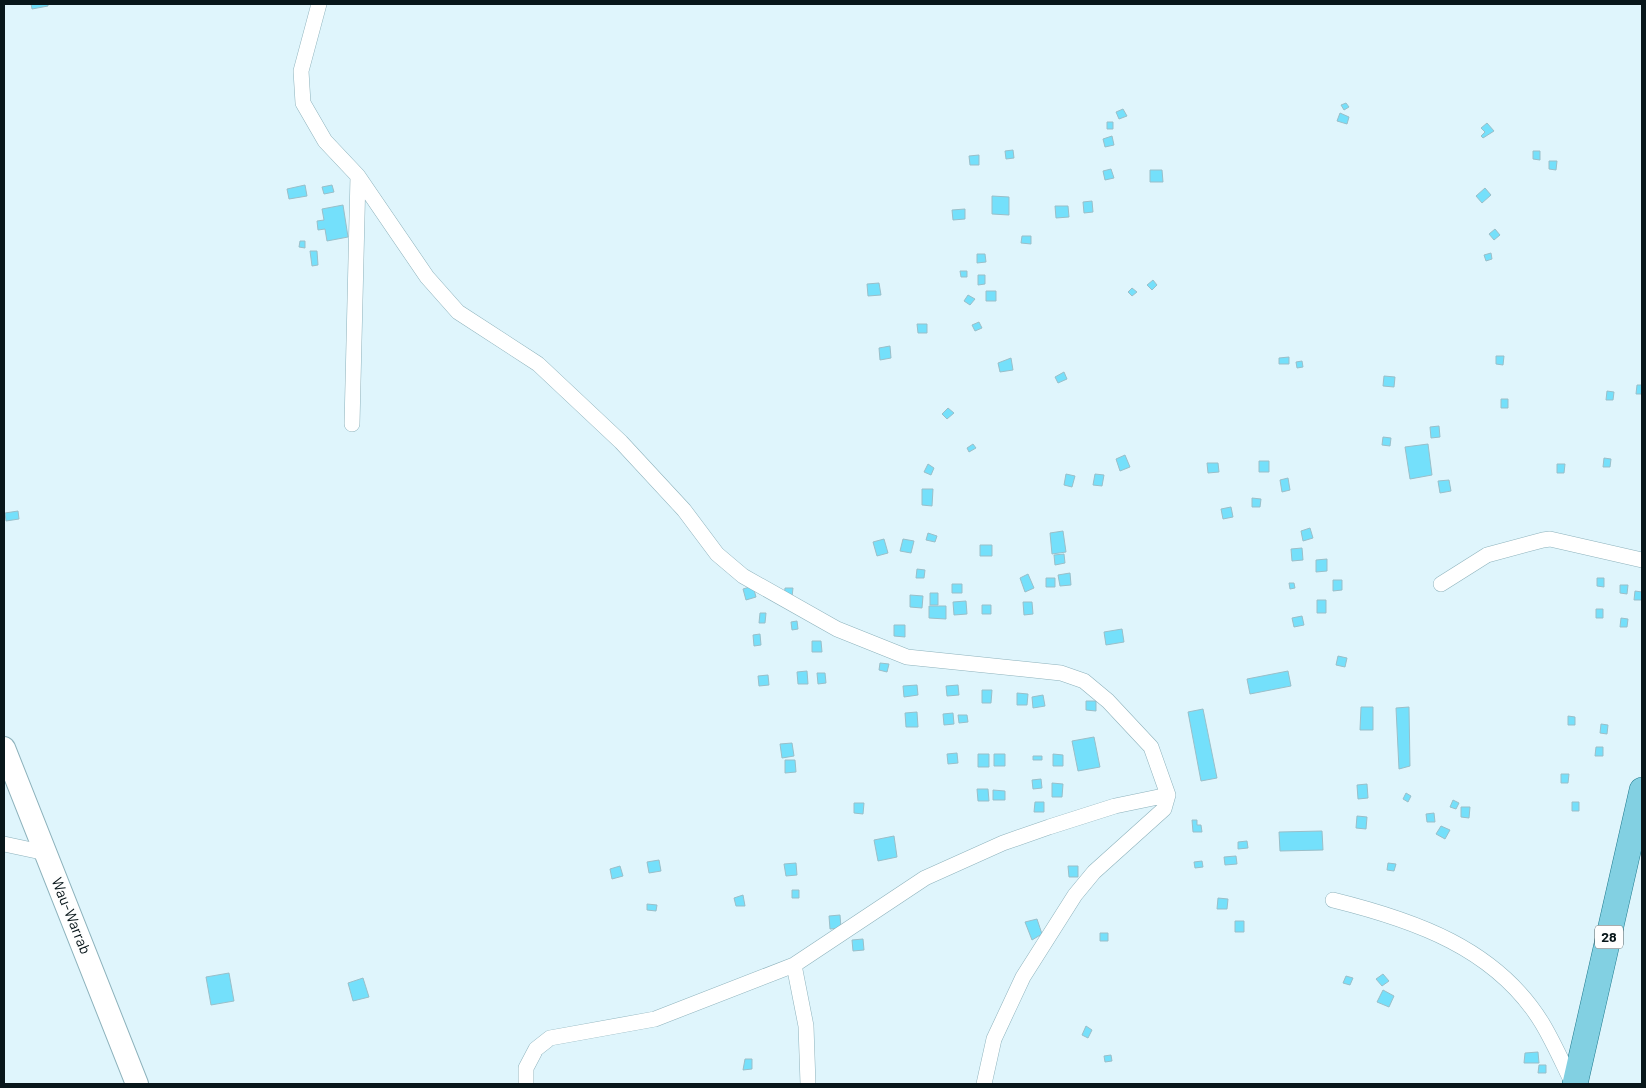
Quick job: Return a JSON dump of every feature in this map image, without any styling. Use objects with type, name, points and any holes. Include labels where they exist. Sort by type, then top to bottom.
[{"type":"main road","name":"Wau-Warrab","points":[[4,748],[137,1084]]},
{"type":"main road","name":"28","points":[[1574,1084],[1636,841],[1642,790]]},
{"type":"street","points":[[318,4],[301,71],[303,103],[325,141],[358,176],[427,277],[458,312],[538,364],[621,442],[684,510],[717,554],[743,576],[837,629],[907,657],[1061,673],[1084,681],[1108,700],[1151,747],[1168,795],[1164,808],[1094,872],[1075,895],[1023,976],[994,1039],[984,1084]]},
{"type":"street","points":[[352,424],[358,176]]},
{"type":"street","points":[[1441,584],[1487,555],[1550,539],[1642,560]]},
{"type":"street","points":[[526,1084],[526,1068],[536,1049],[550,1038],[655,1019],[794,965],[868,914],[934,874],[1003,843],[1049,827],[1115,806],[1168,795]]},
{"type":"street","points":[[4,844],[46,853]]},
{"type":"street","points":[[1333,900],[1377,911],[1443,936],[1470,950],[1502,974],[1523,997],[1542,1023],[1574,1084]]},
{"type":"street","points":[[794,965],[806,1026],[808,1084]]},
{"type":"building","points":[[31,4],[48,4],[48,6],[32,9]]},
{"type":"building","points":[[1346,103],[1349,107],[1344,110],[1341,105]]},
{"type":"building","points":[[1123,109],[1127,116],[1119,119],[1116,112]]},
{"type":"building","points":[[1340,113],[1349,117],[1347,124],[1337,121]]},
{"type":"building","points":[[1107,122],[1113,122],[1113,129],[1107,129]]},
{"type":"building","points":[[1487,123],[1494,131],[1483,138],[1481,136],[1485,132],[1481,128]]},
{"type":"building","points":[[1112,136],[1114,145],[1105,147],[1103,139]]},
{"type":"building","points":[[1013,150],[1014,158],[1006,159],[1005,151]]},
{"type":"building","points":[[1533,151],[1540,151],[1540,160],[1533,159]]},
{"type":"building","points":[[979,155],[979,165],[970,165],[969,156]]},
{"type":"building","points":[[1549,161],[1557,161],[1556,170],[1549,169]]},
{"type":"building","points":[[1111,169],[1114,178],[1105,180],[1103,171]]},
{"type":"building","points":[[1150,170],[1162,170],[1163,182],[1150,182]]},
{"type":"building","points":[[305,185],[307,196],[289,199],[287,189]]},
{"type":"building","points":[[332,185],[334,192],[324,194],[322,187]]},
{"type":"building","points":[[1485,188],[1491,195],[1482,203],[1476,196]]},
{"type":"building","points":[[992,196],[1009,197],[1009,215],[992,214]]},
{"type":"building","points":[[1092,201],[1093,212],[1084,213],[1083,202]]},
{"type":"building","points":[[343,205],[348,237],[327,241],[325,229],[318,230],[317,221],[324,220],[322,209]]},
{"type":"building","points":[[1055,206],[1068,206],[1069,217],[1056,218]]},
{"type":"building","points":[[965,209],[965,219],[953,220],[952,210]]},
{"type":"building","points":[[1495,229],[1500,235],[1494,240],[1489,234]]},
{"type":"building","points":[[1022,236],[1031,236],[1031,244],[1021,243]]},
{"type":"building","points":[[300,241],[305,241],[305,248],[299,247]]},
{"type":"building","points":[[310,251],[317,251],[318,265],[312,266]]},
{"type":"building","points":[[1491,253],[1492,259],[1486,261],[1484,255]]},
{"type":"building","points":[[977,254],[985,254],[986,262],[977,263]]},
{"type":"building","points":[[960,271],[967,271],[967,277],[961,277]]},
{"type":"building","points":[[978,275],[985,275],[985,284],[978,285]]},
{"type":"building","points":[[1153,280],[1157,285],[1152,290],[1147,285]]},
{"type":"building","points":[[879,283],[881,295],[868,296],[867,284]]},
{"type":"building","points":[[1132,288],[1137,292],[1132,296],[1128,292]]},
{"type":"building","points":[[986,291],[996,291],[996,301],[986,301]]},
{"type":"building","points":[[968,295],[975,299],[970,305],[964,301]]},
{"type":"building","points":[[979,322],[982,328],[975,331],[972,325]]},
{"type":"building","points":[[917,324],[927,324],[927,333],[918,333]]},
{"type":"building","points":[[890,346],[891,358],[880,360],[879,348]]},
{"type":"building","points":[[1496,356],[1504,356],[1503,365],[1496,364]]},
{"type":"building","points":[[1289,357],[1289,364],[1279,364],[1279,358]]},
{"type":"building","points":[[1011,358],[1013,370],[1000,372],[998,363]]},
{"type":"building","points":[[1302,361],[1303,367],[1297,368],[1296,362]]},
{"type":"building","points":[[1064,372],[1067,379],[1058,383],[1055,377]]},
{"type":"building","points":[[1384,376],[1395,377],[1394,387],[1383,386]]},
{"type":"building","points":[[1637,385],[1642,385],[1642,394],[1636,394]]},
{"type":"building","points":[[1607,391],[1614,392],[1613,400],[1606,400]]},
{"type":"building","points":[[1501,399],[1508,399],[1508,408],[1501,408]]},
{"type":"building","points":[[948,408],[954,413],[947,419],[942,414]]},
{"type":"building","points":[[1439,426],[1440,437],[1431,438],[1430,427]]},
{"type":"building","points":[[1383,437],[1391,438],[1390,446],[1382,445]]},
{"type":"building","points":[[973,444],[976,448],[969,452],[967,448]]},
{"type":"building","points":[[1428,444],[1432,475],[1410,479],[1405,447]]},
{"type":"building","points":[[1125,455],[1130,467],[1120,471],[1116,459]]},
{"type":"building","points":[[1604,458],[1611,459],[1610,467],[1603,467]]},
{"type":"building","points":[[1259,461],[1269,461],[1269,472],[1259,472]]},
{"type":"building","points":[[1207,463],[1218,463],[1219,472],[1208,473]]},
{"type":"building","points":[[928,464],[934,468],[931,475],[924,472]]},
{"type":"building","points":[[1557,464],[1565,464],[1564,473],[1557,473]]},
{"type":"building","points":[[1066,474],[1075,476],[1072,487],[1064,485]]},
{"type":"building","points":[[1095,474],[1104,475],[1102,486],[1093,485]]},
{"type":"building","points":[[1288,478],[1290,490],[1282,492],[1280,480]]},
{"type":"building","points":[[1449,480],[1451,491],[1440,493],[1438,481]]},
{"type":"building","points":[[922,489],[933,489],[932,506],[922,505]]},
{"type":"building","points":[[1252,498],[1261,499],[1260,507],[1252,507]]},
{"type":"building","points":[[1231,507],[1233,517],[1223,519],[1221,509]]},
{"type":"building","points":[[18,511],[19,519],[6,521],[5,513]]},
{"type":"building","points":[[1310,528],[1313,538],[1303,541],[1301,531]]},
{"type":"building","points":[[1063,531],[1066,552],[1052,554],[1050,533]]},
{"type":"building","points":[[928,533],[937,536],[935,542],[926,540]]},
{"type":"building","points":[[884,539],[888,553],[877,556],[873,542]]},
{"type":"building","points":[[903,539],[914,541],[911,553],[900,551]]},
{"type":"building","points":[[980,545],[992,545],[992,556],[980,556]]},
{"type":"building","points":[[1302,548],[1303,560],[1292,561],[1291,549]]},
{"type":"building","points":[[1064,554],[1065,563],[1055,565],[1054,555]]},
{"type":"building","points":[[1327,559],[1327,571],[1316,572],[1316,560]]},
{"type":"building","points":[[917,569],[925,570],[924,578],[916,578]]},
{"type":"building","points":[[1070,573],[1071,585],[1060,586],[1058,575]]},
{"type":"building","points":[[1028,574],[1034,588],[1025,592],[1020,578]]},
{"type":"building","points":[[1046,578],[1055,578],[1055,587],[1046,587]]},
{"type":"building","points":[[1597,578],[1604,578],[1604,587],[1597,586]]},
{"type":"building","points":[[1333,580],[1342,580],[1342,590],[1333,591]]},
{"type":"building","points":[[1289,583],[1294,583],[1295,588],[1290,589]]},
{"type":"building","points":[[952,584],[962,584],[962,593],[952,593]]},
{"type":"building","points":[[1620,585],[1628,585],[1627,594],[1620,593]]},
{"type":"building","points":[[753,586],[756,597],[746,600],[743,589]]},
{"type":"building","points":[[785,588],[793,588],[792,597],[784,597]]},
{"type":"building","points":[[1635,591],[1642,592],[1642,600],[1634,600]]},
{"type":"building","points":[[930,593],[938,593],[938,605],[930,605]]},
{"type":"building","points":[[910,595],[923,596],[922,608],[910,607]]},
{"type":"building","points":[[1317,600],[1326,600],[1326,613],[1317,613]]},
{"type":"building","points":[[966,601],[967,614],[954,615],[953,602]]},
{"type":"building","points":[[1023,602],[1032,602],[1033,614],[1024,615]]},
{"type":"building","points":[[982,605],[991,605],[991,614],[982,614]]},
{"type":"building","points":[[929,606],[946,606],[946,619],[929,618]]},
{"type":"building","points":[[1596,609],[1603,609],[1603,618],[1596,618]]},
{"type":"building","points":[[760,613],[766,613],[765,623],[759,623]]},
{"type":"building","points":[[1302,616],[1304,625],[1294,627],[1292,618]]},
{"type":"building","points":[[1621,618],[1628,619],[1627,627],[1620,627]]},
{"type":"building","points":[[797,621],[798,629],[792,630],[791,622]]},
{"type":"building","points":[[894,625],[905,625],[905,637],[894,636]]},
{"type":"building","points":[[1122,629],[1124,642],[1106,645],[1104,632]]},
{"type":"building","points":[[760,634],[761,645],[754,646],[753,635]]},
{"type":"building","points":[[812,641],[821,641],[822,652],[812,652]]},
{"type":"building","points":[[1338,656],[1347,658],[1345,667],[1336,665]]},
{"type":"building","points":[[880,663],[889,664],[887,672],[879,670]]},
{"type":"building","points":[[807,671],[808,684],[798,684],[797,672]]},
{"type":"building","points":[[1288,671],[1291,686],[1250,694],[1247,679]]},
{"type":"building","points":[[817,673],[825,673],[826,683],[818,684]]},
{"type":"building","points":[[768,675],[769,685],[759,686],[758,676]]},
{"type":"building","points":[[917,685],[918,695],[904,697],[903,686]]},
{"type":"building","points":[[958,685],[959,695],[947,696],[946,686]]},
{"type":"building","points":[[982,690],[992,690],[991,703],[982,703]]},
{"type":"building","points":[[1017,693],[1028,694],[1027,705],[1017,705]]},
{"type":"building","points":[[1043,695],[1045,706],[1033,708],[1032,697]]},
{"type":"building","points":[[1086,701],[1096,701],[1096,711],[1086,710]]},
{"type":"building","points":[[1361,707],[1373,707],[1373,730],[1360,730]]},
{"type":"building","points":[[1409,707],[1410,766],[1399,769],[1396,708]]},
{"type":"building","points":[[1203,709],[1217,778],[1201,781],[1188,712]]},
{"type":"building","points":[[917,712],[918,727],[906,727],[905,713]]},
{"type":"building","points":[[953,713],[954,724],[944,725],[943,714]]},
{"type":"building","points":[[958,715],[967,715],[968,722],[959,723]]},
{"type":"building","points":[[1568,716],[1575,717],[1575,725],[1568,725]]},
{"type":"building","points":[[1601,724],[1608,725],[1607,734],[1600,733]]},
{"type":"building","points":[[1094,737],[1100,767],[1078,771],[1072,741]]},
{"type":"building","points":[[792,743],[794,756],[782,758],[780,744]]},
{"type":"building","points":[[1596,747],[1603,747],[1603,756],[1595,756]]},
{"type":"building","points":[[957,753],[958,763],[948,764],[947,754]]},
{"type":"building","points":[[978,754],[989,754],[989,767],[978,767]]},
{"type":"building","points":[[994,754],[1005,754],[1005,766],[994,766]]},
{"type":"building","points":[[1053,754],[1063,755],[1063,766],[1053,766]]},
{"type":"building","points":[[1033,756],[1042,756],[1042,760],[1033,760]]},
{"type":"building","points":[[785,760],[795,760],[796,772],[785,773]]},
{"type":"building","points":[[1561,774],[1569,774],[1568,783],[1561,783]]},
{"type":"building","points":[[1041,779],[1042,788],[1033,789],[1032,780]]},
{"type":"building","points":[[1052,783],[1063,784],[1062,797],[1052,797]]},
{"type":"building","points":[[1367,784],[1368,798],[1358,799],[1357,785]]},
{"type":"building","points":[[977,789],[988,789],[989,801],[978,801]]},
{"type":"building","points":[[993,790],[1005,791],[1005,800],[993,800]]},
{"type":"building","points":[[1406,793],[1411,796],[1408,802],[1403,799]]},
{"type":"building","points":[[1453,800],[1459,803],[1456,809],[1450,807]]},
{"type":"building","points":[[1035,802],[1044,802],[1044,812],[1034,812]]},
{"type":"building","points":[[1572,802],[1579,802],[1579,811],[1572,811]]},
{"type":"building","points":[[854,803],[864,803],[863,814],[854,813]]},
{"type":"building","points":[[1461,807],[1470,807],[1469,818],[1461,817]]},
{"type":"building","points":[[1434,813],[1435,822],[1427,822],[1426,814]]},
{"type":"building","points":[[1357,816],[1367,817],[1366,829],[1356,828]]},
{"type":"building","points":[[1192,820],[1197,820],[1197,825],[1201,825],[1202,832],[1193,832]]},
{"type":"building","points":[[1441,826],[1450,830],[1445,839],[1436,834]]},
{"type":"building","points":[[1322,831],[1323,850],[1280,851],[1279,832]]},
{"type":"building","points":[[894,836],[897,857],[878,861],[874,840]]},
{"type":"building","points":[[1247,841],[1248,848],[1238,849],[1238,842]]},
{"type":"building","points":[[1236,856],[1237,864],[1225,865],[1224,857]]},
{"type":"building","points":[[659,860],[661,871],[649,873],[647,862]]},
{"type":"building","points":[[1202,861],[1203,867],[1195,868],[1194,862]]},
{"type":"building","points":[[796,863],[797,875],[786,876],[784,864]]},
{"type":"building","points":[[1388,863],[1396,864],[1394,871],[1387,870]]},
{"type":"building","points":[[620,866],[623,876],[612,879],[610,869]]},
{"type":"building","points":[[1068,866],[1078,866],[1078,877],[1069,877]]},
{"type":"building","points":[[792,890],[799,890],[799,898],[792,898]]},
{"type":"building","points":[[743,895],[745,906],[736,906],[734,898]]},
{"type":"building","points":[[1218,898],[1228,899],[1227,909],[1217,909]]},
{"type":"building","points":[[647,904],[657,905],[656,911],[647,910]]},
{"type":"building","points":[[840,915],[841,928],[830,929],[829,916]]},
{"type":"building","points":[[1037,919],[1042,934],[1032,940],[1025,922]]},
{"type":"building","points":[[1235,921],[1244,921],[1244,932],[1235,932]]},
{"type":"building","points":[[1100,933],[1108,933],[1108,941],[1100,941]]},
{"type":"building","points":[[863,939],[864,950],[853,951],[852,940]]},
{"type":"building","points":[[229,973],[234,1001],[211,1005],[206,977]]},
{"type":"building","points":[[1383,974],[1389,981],[1382,986],[1376,979]]},
{"type":"building","points":[[1346,976],[1353,978],[1350,985],[1343,983]]},
{"type":"building","points":[[363,978],[369,997],[353,1001],[348,983]]},
{"type":"building","points":[[1383,990],[1394,996],[1389,1007],[1377,1002]]},
{"type":"building","points":[[1086,1026],[1092,1030],[1088,1038],[1082,1035]]},
{"type":"building","points":[[1538,1052],[1539,1063],[1524,1063],[1525,1053]]},
{"type":"building","points":[[1111,1055],[1112,1061],[1105,1062],[1104,1056]]},
{"type":"building","points":[[745,1059],[752,1059],[752,1069],[743,1070]]},
{"type":"building","points":[[1539,1065],[1546,1065],[1546,1073],[1538,1073]]}]
